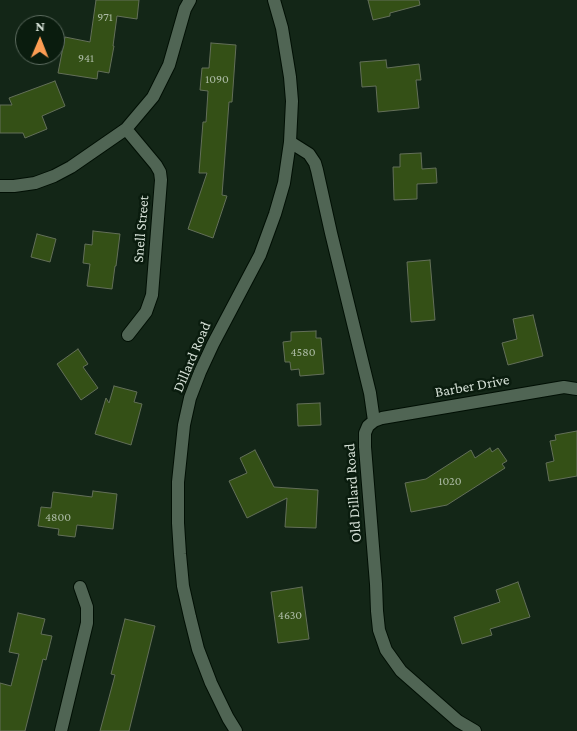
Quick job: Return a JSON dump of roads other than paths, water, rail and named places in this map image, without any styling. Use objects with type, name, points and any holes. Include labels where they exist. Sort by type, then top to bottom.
[{"type":"street","points":[[0,186],[35,183],[54,176],[71,167],[126,129],[153,97],[169,65],[185,9],[190,0]]},
{"type":"street","name":"Dillard Road","points":[[236,731],[211,683],[198,649],[183,586],[178,523],[178,482],[184,425],[200,372],[260,255],[284,182],[290,142],[292,101],[282,28],[274,0]]},
{"type":"street","name":"Snell Street","points":[[126,129],[156,165],[160,172],[161,180],[152,295],[146,312],[128,335]]},
{"type":"street","points":[[290,142],[308,154],[315,163],[370,393],[374,421]]},
{"type":"street","name":"Barber Drive","points":[[374,421],[382,418],[564,387],[577,389]]},
{"type":"street","name":"Old Dillard Road","points":[[374,421],[368,426],[365,433],[365,447],[379,630],[386,650],[402,671],[458,721],[475,731]]},
{"type":"street","points":[[61,731],[87,623],[87,607],[80,587]]}]
